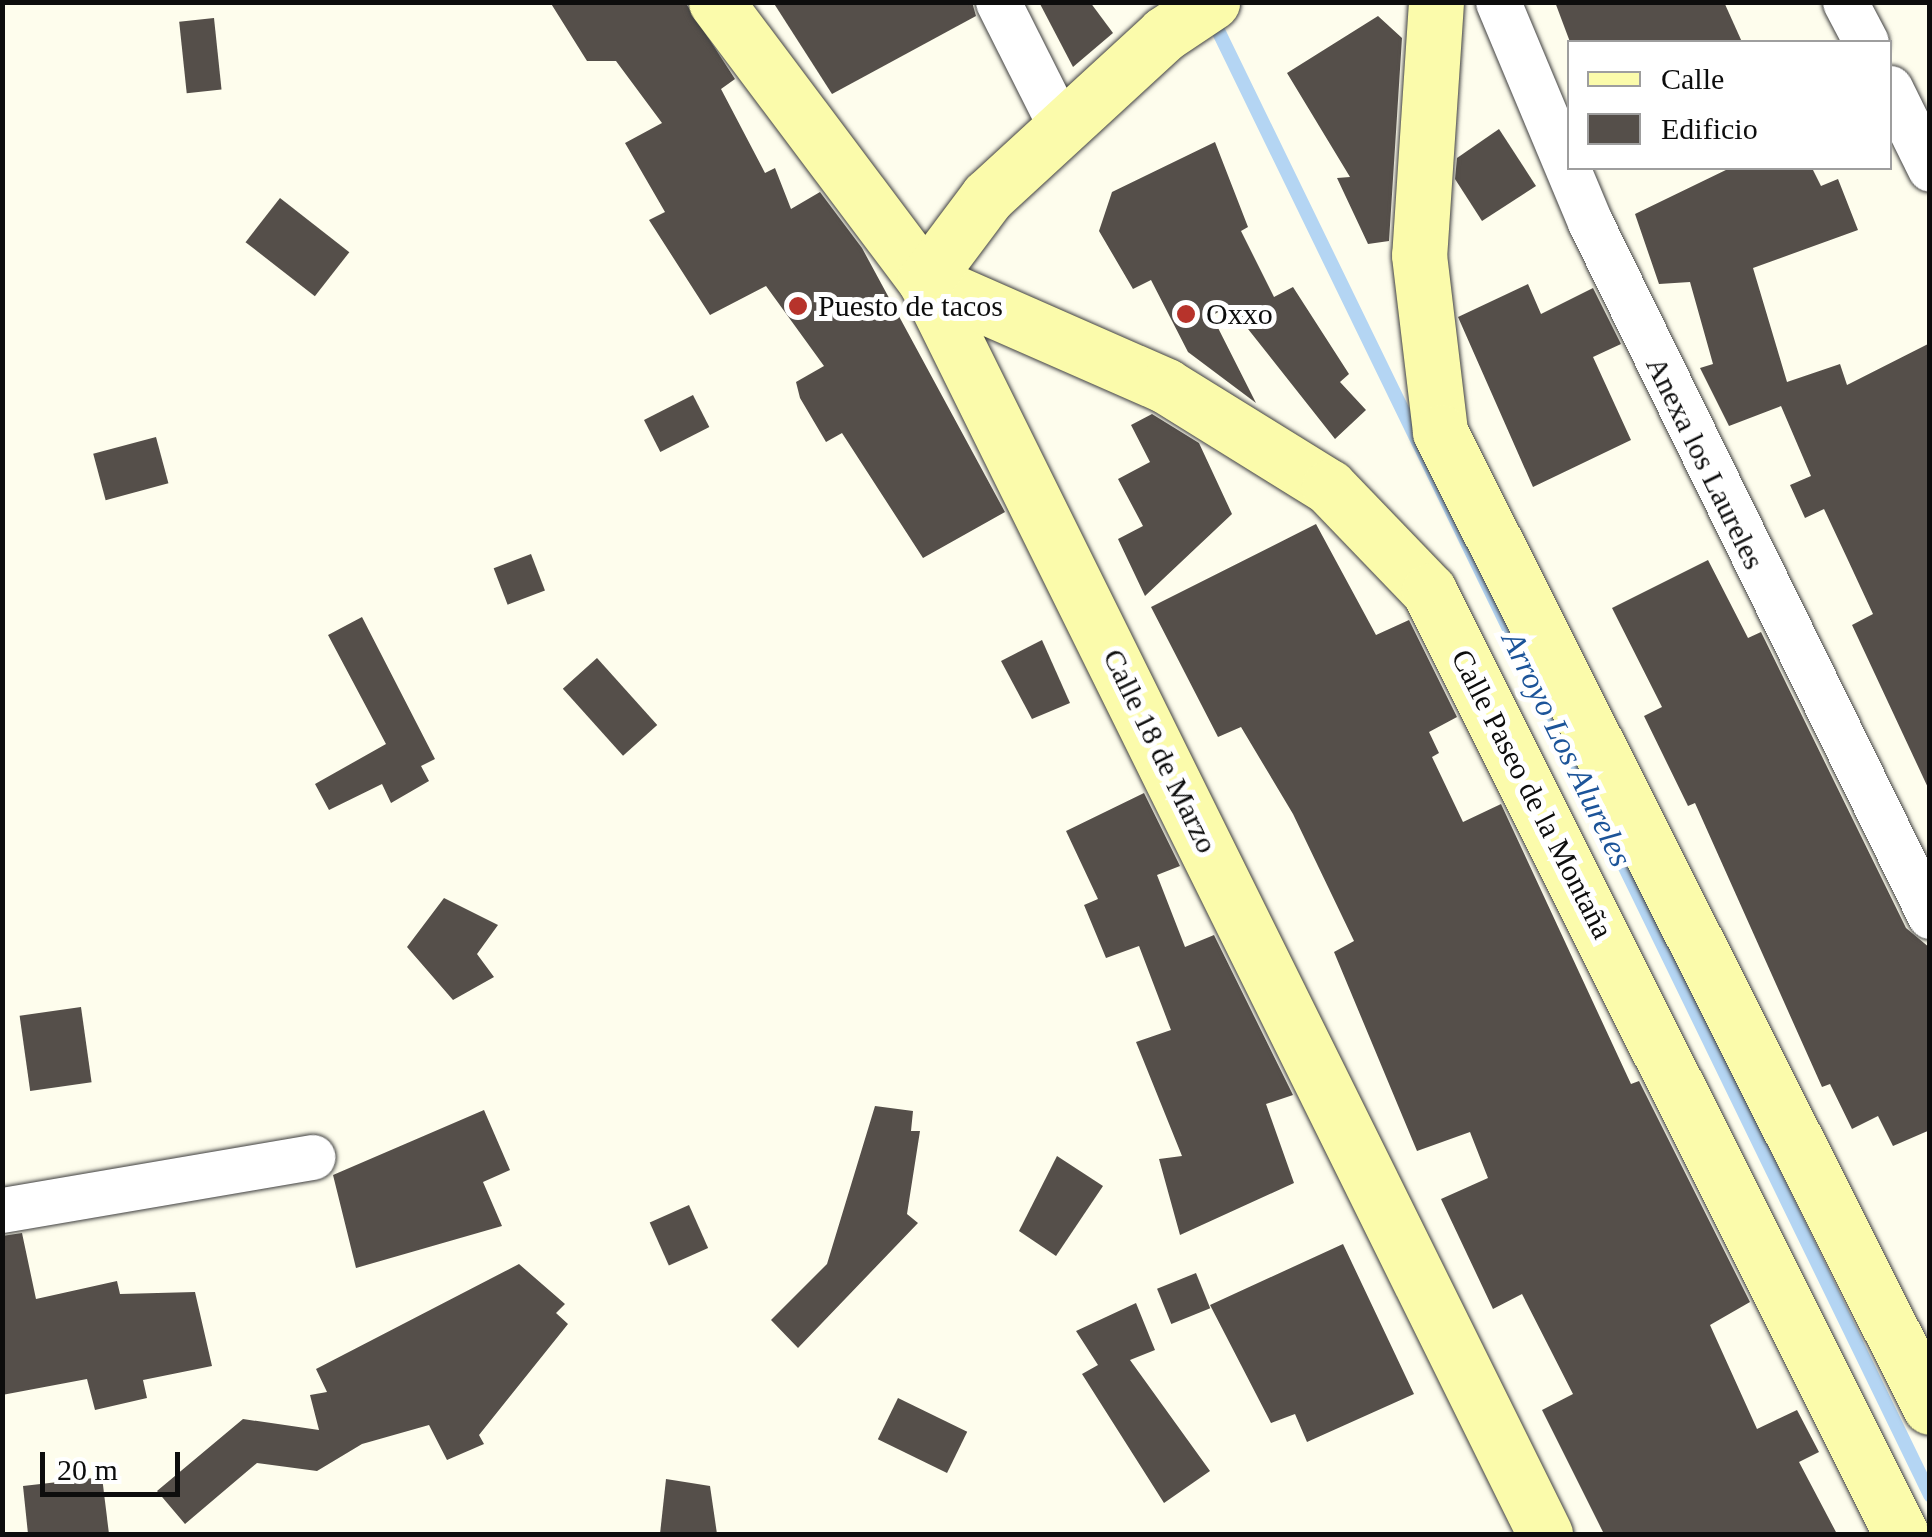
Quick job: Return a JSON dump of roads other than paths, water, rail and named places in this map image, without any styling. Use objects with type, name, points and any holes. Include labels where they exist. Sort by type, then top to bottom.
[{"type":"main road","name":"Calle 18 de Marzo","points":[[716,2],[924,280],[1545,1534]]},
{"type":"main road","points":[[924,280],[988,197],[1164,34],[1212,2]]},
{"type":"main road","points":[[1436,2],[1420,255],[1440,432],[1930,1407]]},
{"type":"main road","name":"Calle Paseo de la Montaña","points":[[924,280],[1166,386],[1329,488],[1429,591],[1901,1534]]},
{"type":"street","points":[[998,2],[1061,127]]},
{"type":"street","name":"Anexa los Laureles","points":[[1498,2],[1567,167]]},
{"type":"street","points":[[1845,2],[1865,40]]},
{"type":"street","points":[[1892,92],[1930,169]]},
{"type":"street","name":"Anexa los Laureles","points":[[1568,170],[1590,222],[1930,916]]},
{"type":"street","points":[[2,1210],[313,1158]]},
{"type":"waterway","name":"Arroyo Los Alureles","points":[[1211,16],[1930,1495]]},
{"type":"place","name":"Puesto de tacos","points":[[798,306]]},
{"type":"place","name":"Oxxo","points":[[1186,314]]}]
